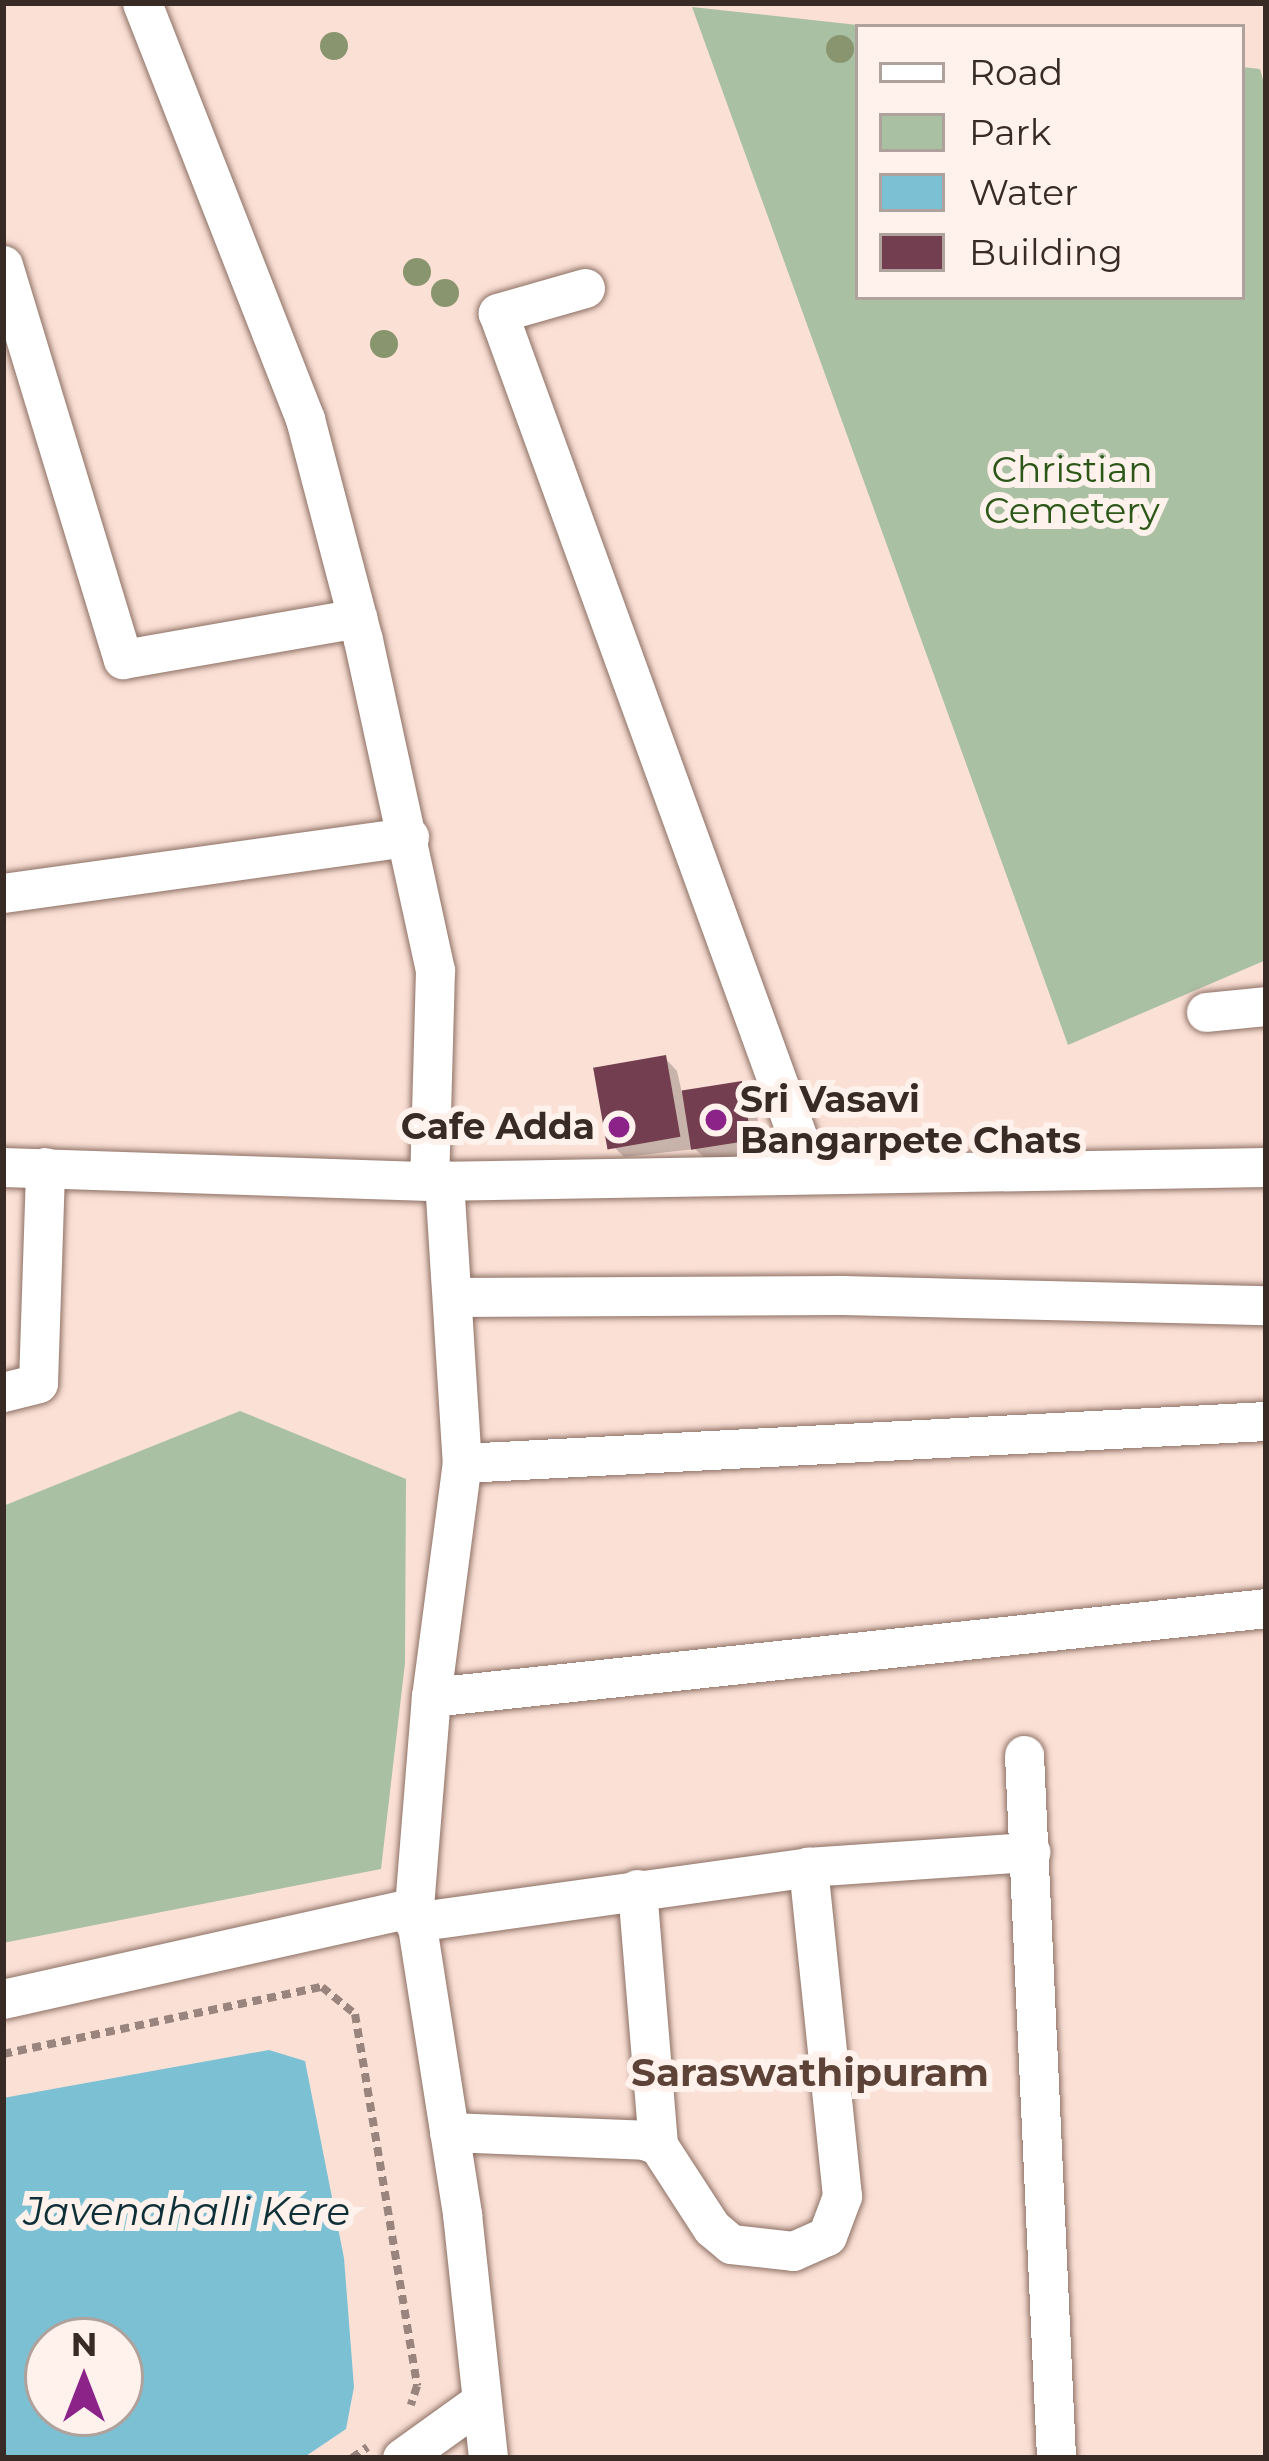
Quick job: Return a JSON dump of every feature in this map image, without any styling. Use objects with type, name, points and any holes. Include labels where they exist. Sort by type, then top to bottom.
[{"type":"street","points":[[142,3],[305,419],[409,837],[435,970],[437,1180],[452,1297],[462,1463],[431,1697],[414,1915],[449,2132],[488,2458]]},
{"type":"street","points":[[3,265],[123,659],[357,618]]},
{"type":"street","points":[[585,288],[498,313],[810,1171]]},
{"type":"street","points":[[3,893],[409,837]]},
{"type":"street","points":[[1206,1012],[1266,1006]]},
{"type":"street","points":[[3,1392],[38,1384],[45,1166]]},
{"type":"street","points":[[3,1167],[437,1180],[1266,1166]]},
{"type":"street","points":[[452,1297],[842,1295],[1266,1305]]},
{"type":"street","points":[[462,1463],[1266,1421]]},
{"type":"street","points":[[431,1697],[1266,1608]]},
{"type":"street","points":[[1024,1755],[1056,2458]]},
{"type":"street","points":[[3,1999],[414,1915],[808,1867],[1030,1852]]},
{"type":"street","points":[[638,1889],[658,2145],[712,2228],[731,2244],[793,2251],[827,2236],[840,2217],[808,1867]]},
{"type":"street","points":[[449,2132],[658,2145]]},
{"type":"street","points":[[398,2439],[480,2402]]},
{"type":"path","points":[[3,2054],[322,1987],[356,2014],[417,2386],[398,2439],[352,2458]]},
{"type":"green space","name":"Christian Cemetery","points":[[692,7],[855,25],[855,300],[1245,300],[1245,67],[1260,69],[1266,91],[1266,960],[1068,1045]]},
{"type":"green space","points":[[240,1411],[406,1479],[405,1663],[381,1869],[3,1943],[3,1506]]},
{"type":"water","name":"Javenahalli Kere","points":[[269,2050],[305,2061],[344,2258],[354,2387],[346,2429],[303,2458],[3,2458],[3,2098]]},
{"type":"building","points":[[666,1055],[680,1137],[608,1150],[593,1068]]},
{"type":"building","points":[[742,1081],[751,1140],[691,1150],[682,1091]]},
{"type":"place","name":"Sri Vasavi Bangarpete Chats","points":[[716,1120]]},
{"type":"place","name":"Cafe Adda","points":[[619,1127]]},
{"type":"district","name":"Saraswathipuram","points":[[810,2072]]}]
